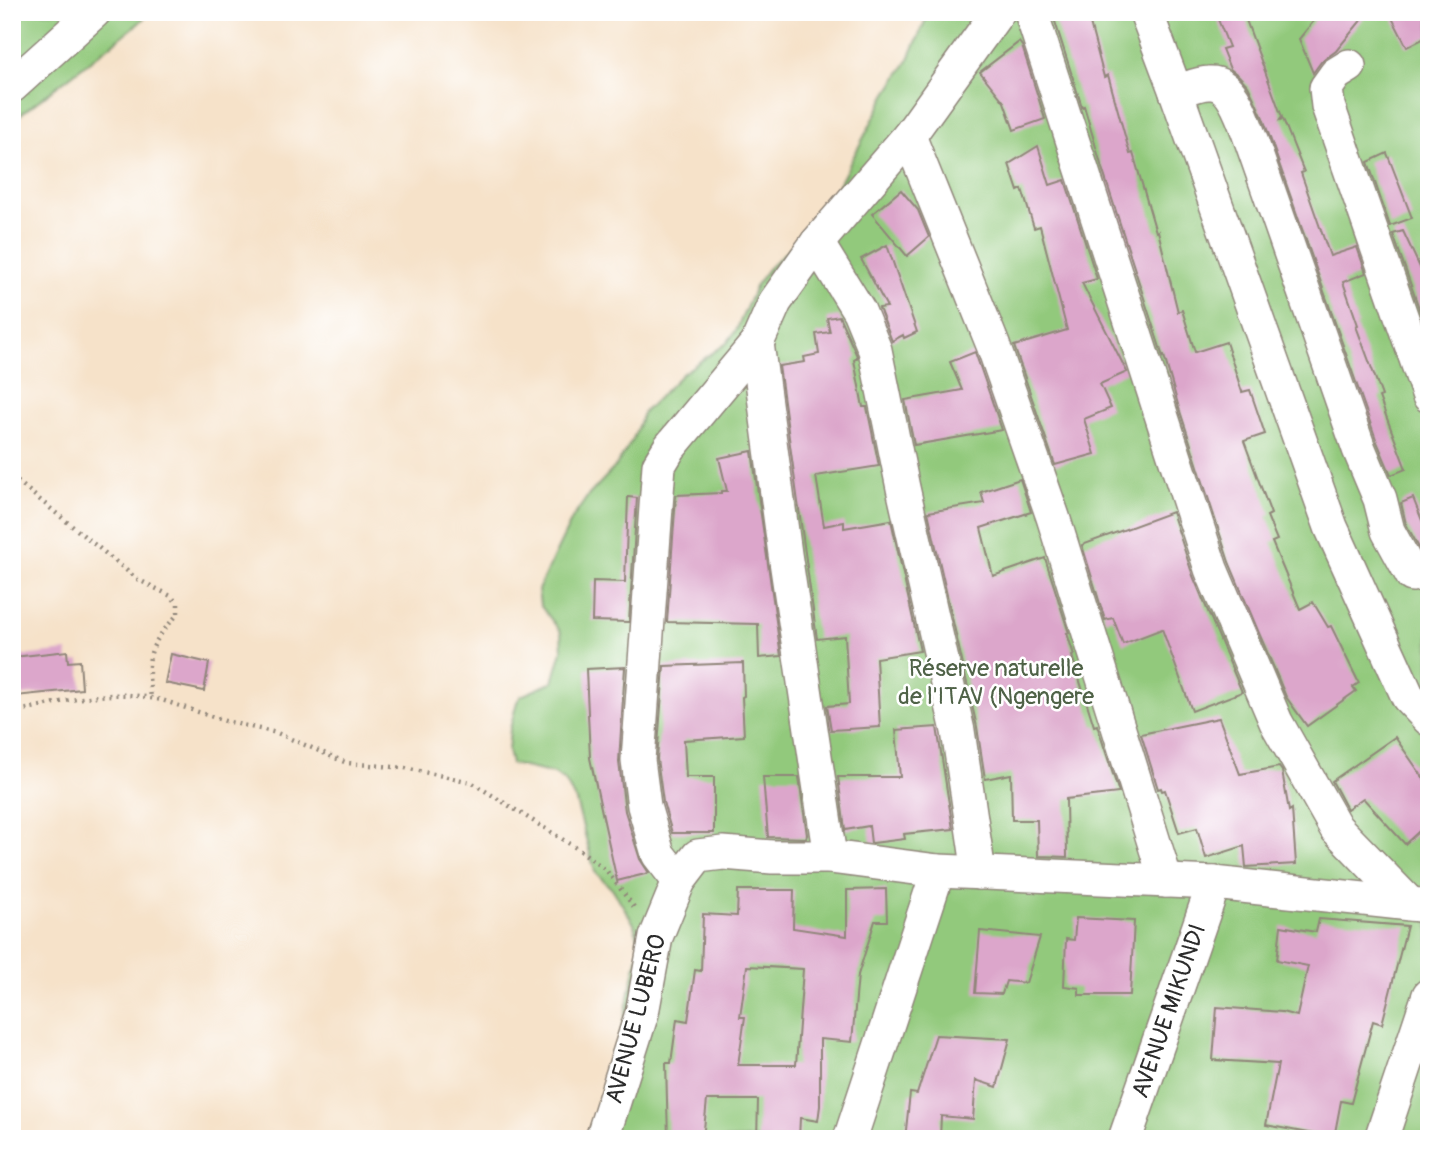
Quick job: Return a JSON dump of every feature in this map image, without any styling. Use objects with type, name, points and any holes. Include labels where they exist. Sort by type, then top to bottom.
[{"type":"street","points":[[12,86],[94,12]]},
{"type":"street","points":[[675,891],[658,855],[644,806],[638,760],[659,465],[670,447],[757,343],[775,302],[817,243],[909,136],[998,12]]},
{"type":"street","points":[[1031,12],[1211,569],[1276,722],[1336,828],[1419,905]]},
{"type":"street","points":[[1146,12],[1331,527],[1408,697],[1429,719]]},
{"type":"street","points":[[1349,66],[1336,74],[1325,88],[1328,106],[1429,396]]},
{"type":"street","points":[[1176,92],[1206,83],[1218,83],[1226,88],[1234,99],[1252,143],[1359,449],[1380,499],[1388,531],[1420,570],[1365,604]]},
{"type":"street","points":[[909,136],[993,345],[1053,516],[1166,881]]},
{"type":"street","points":[[817,243],[859,311],[875,350],[958,731],[979,873]]},
{"type":"street","points":[[757,343],[830,857],[938,871],[1214,883],[1419,905]]},
{"type":"street","name":"AVENUE LUBERO","points":[[602,1139],[642,1013],[656,936],[675,891],[698,856],[723,853],[772,857],[830,857]]},
{"type":"street","points":[[850,1139],[938,871]]},
{"type":"street","name":"AVENUE MIKUNDI","points":[[1125,1139],[1214,883]]},
{"type":"street","points":[[1381,1139],[1429,995]]},
{"type":"path","points":[[12,477],[137,579],[171,596],[178,604],[178,614],[160,634],[152,648],[148,667],[151,698]]},
{"type":"path","points":[[12,712],[88,697],[128,695],[151,698],[225,721],[277,733],[347,763],[405,768],[471,782],[581,850],[606,870],[656,936]]},
{"type":"green space","points":[[12,12],[150,12],[12,121]]},
{"type":"green space","name":"Réserve naturelle de l'ITAV (Ngengere","points":[[929,12],[1429,12],[1429,1139],[594,1139],[610,1082],[640,946],[634,924],[614,891],[595,872],[576,801],[565,781],[554,774],[511,764],[508,751],[510,729],[517,702],[521,696],[553,682],[562,651],[561,632],[540,605],[538,590],[572,519],[588,496],[616,466],[633,439],[643,413],[683,373],[727,343],[737,329],[756,285],[768,269],[798,240],[812,218],[834,194],[886,95],[909,59]]},
{"type":"building","points":[[1052,12],[1087,12],[1104,77],[1108,75],[1130,154],[1133,153],[1156,232],[1158,231],[1178,312],[1182,310],[1195,352],[1226,342],[1242,392],[1250,390],[1265,434],[1244,441],[1271,514],[1267,516],[1277,540],[1272,542],[1300,609],[1313,602],[1328,627],[1331,626],[1359,683],[1353,687],[1356,691],[1307,726],[1286,697],[1229,562]]},
{"type":"building","points":[[1215,12],[1243,12],[1282,117],[1280,120],[1283,119],[1304,172],[1301,173],[1330,256],[1357,247],[1366,273],[1343,282],[1382,396],[1379,397],[1406,469],[1391,475],[1263,118],[1248,86],[1230,69],[1222,49],[1229,47]]},
{"type":"building","points":[[1321,12],[1368,12],[1336,51],[1321,62],[1313,73],[1299,39]]},
{"type":"building","points":[[1389,12],[1429,12],[1429,36],[1407,47]]},
{"type":"building","points":[[1019,42],[1045,119],[1014,130],[1004,102],[980,72]]},
{"type":"building","points":[[1038,146],[1050,185],[1065,180],[1097,279],[1082,283],[1127,372],[1100,384],[1111,408],[1084,419],[1095,454],[1055,465],[1014,346],[1067,330],[1040,226],[1034,228],[1022,189],[1018,191],[1009,164]]},
{"type":"building","points":[[1387,153],[1412,218],[1390,226],[1368,162]]},
{"type":"building","points":[[901,190],[918,210],[929,237],[907,256],[872,214]]},
{"type":"building","points":[[1403,231],[1429,287],[1429,337],[1393,234]]},
{"type":"building","points":[[887,245],[917,332],[892,341],[879,308],[887,307],[861,259]]},
{"type":"building","points":[[839,316],[857,356],[854,360],[863,407],[867,407],[879,466],[816,476],[824,526],[844,522],[844,528],[891,520],[920,651],[876,658],[880,727],[831,730],[827,706],[849,704],[845,636],[817,639],[779,366],[805,362],[804,357],[819,354],[816,334],[830,332],[827,318]]},
{"type":"building","points":[[975,352],[1002,430],[914,445],[905,400],[962,390],[950,362]]},
{"type":"building","points":[[752,451],[781,656],[759,658],[758,624],[667,622],[676,495],[727,491],[719,458]]},
{"type":"building","points":[[1020,479],[1031,512],[981,528],[993,576],[1045,558],[1094,726],[1097,725],[1119,793],[1066,799],[1067,857],[1038,856],[1037,820],[1012,820],[1011,774],[985,779],[977,727],[928,512],[984,503],[981,492]]},
{"type":"building","points":[[628,497],[637,498],[629,622],[592,621],[593,581],[625,582]]},
{"type":"building","points":[[1413,498],[1429,538],[1429,566],[1406,524],[1401,503]]},
{"type":"building","points":[[1172,512],[1193,576],[1242,692],[1192,711],[1162,629],[1123,644],[1113,618],[1105,620],[1082,545]]},
{"type":"building","points":[[67,651],[68,662],[80,661],[82,689],[16,696],[14,657]]},
{"type":"building","points":[[171,654],[209,663],[204,691],[165,683]]},
{"type":"building","points":[[743,663],[744,736],[684,740],[686,777],[714,777],[714,833],[672,833],[663,802],[657,759],[664,666]]},
{"type":"building","points":[[625,667],[619,762],[625,811],[640,859],[649,873],[617,881],[590,758],[586,669]]},
{"type":"building","points":[[1219,718],[1240,774],[1279,767],[1282,771],[1289,811],[1292,809],[1296,864],[1246,867],[1244,846],[1206,858],[1197,828],[1179,833],[1165,790],[1158,789],[1141,734]]},
{"type":"building","points":[[937,727],[953,829],[904,834],[905,839],[873,843],[869,826],[845,830],[838,777],[900,777],[896,730]]},
{"type":"building","points":[[1395,737],[1429,786],[1429,822],[1405,844],[1363,798],[1347,809],[1332,781]]},
{"type":"building","points":[[763,777],[799,777],[806,838],[768,837]]},
{"type":"building","points":[[886,889],[887,921],[875,921],[858,975],[852,1042],[820,1039],[818,1121],[800,1118],[799,1139],[757,1139],[758,1100],[707,1100],[703,1139],[668,1139],[666,1063],[671,1063],[677,1019],[688,1021],[695,970],[701,971],[703,914],[737,916],[738,890],[794,890],[793,928],[847,936],[847,890]],"holes":[[[747,966],[803,969],[796,1065],[738,1065],[745,1017],[740,1017]]]},
{"type":"building","points":[[1076,918],[1134,921],[1130,995],[1079,995],[1079,988],[1064,986],[1066,939],[1074,940]]},
{"type":"building","points":[[1319,919],[1407,926],[1382,1024],[1373,1021],[1351,1103],[1341,1101],[1334,1138],[1266,1125],[1278,1064],[1213,1060],[1217,1007],[1282,1012],[1297,1016],[1308,966],[1277,960],[1281,926],[1316,932]]},
{"type":"building","points":[[980,931],[1040,937],[1026,983],[1006,981],[1002,994],[975,993]]},
{"type":"building","points":[[936,1035],[1010,1039],[997,1087],[976,1080],[973,1119],[941,1116],[940,1139],[905,1139],[910,1093],[917,1094]]}]
